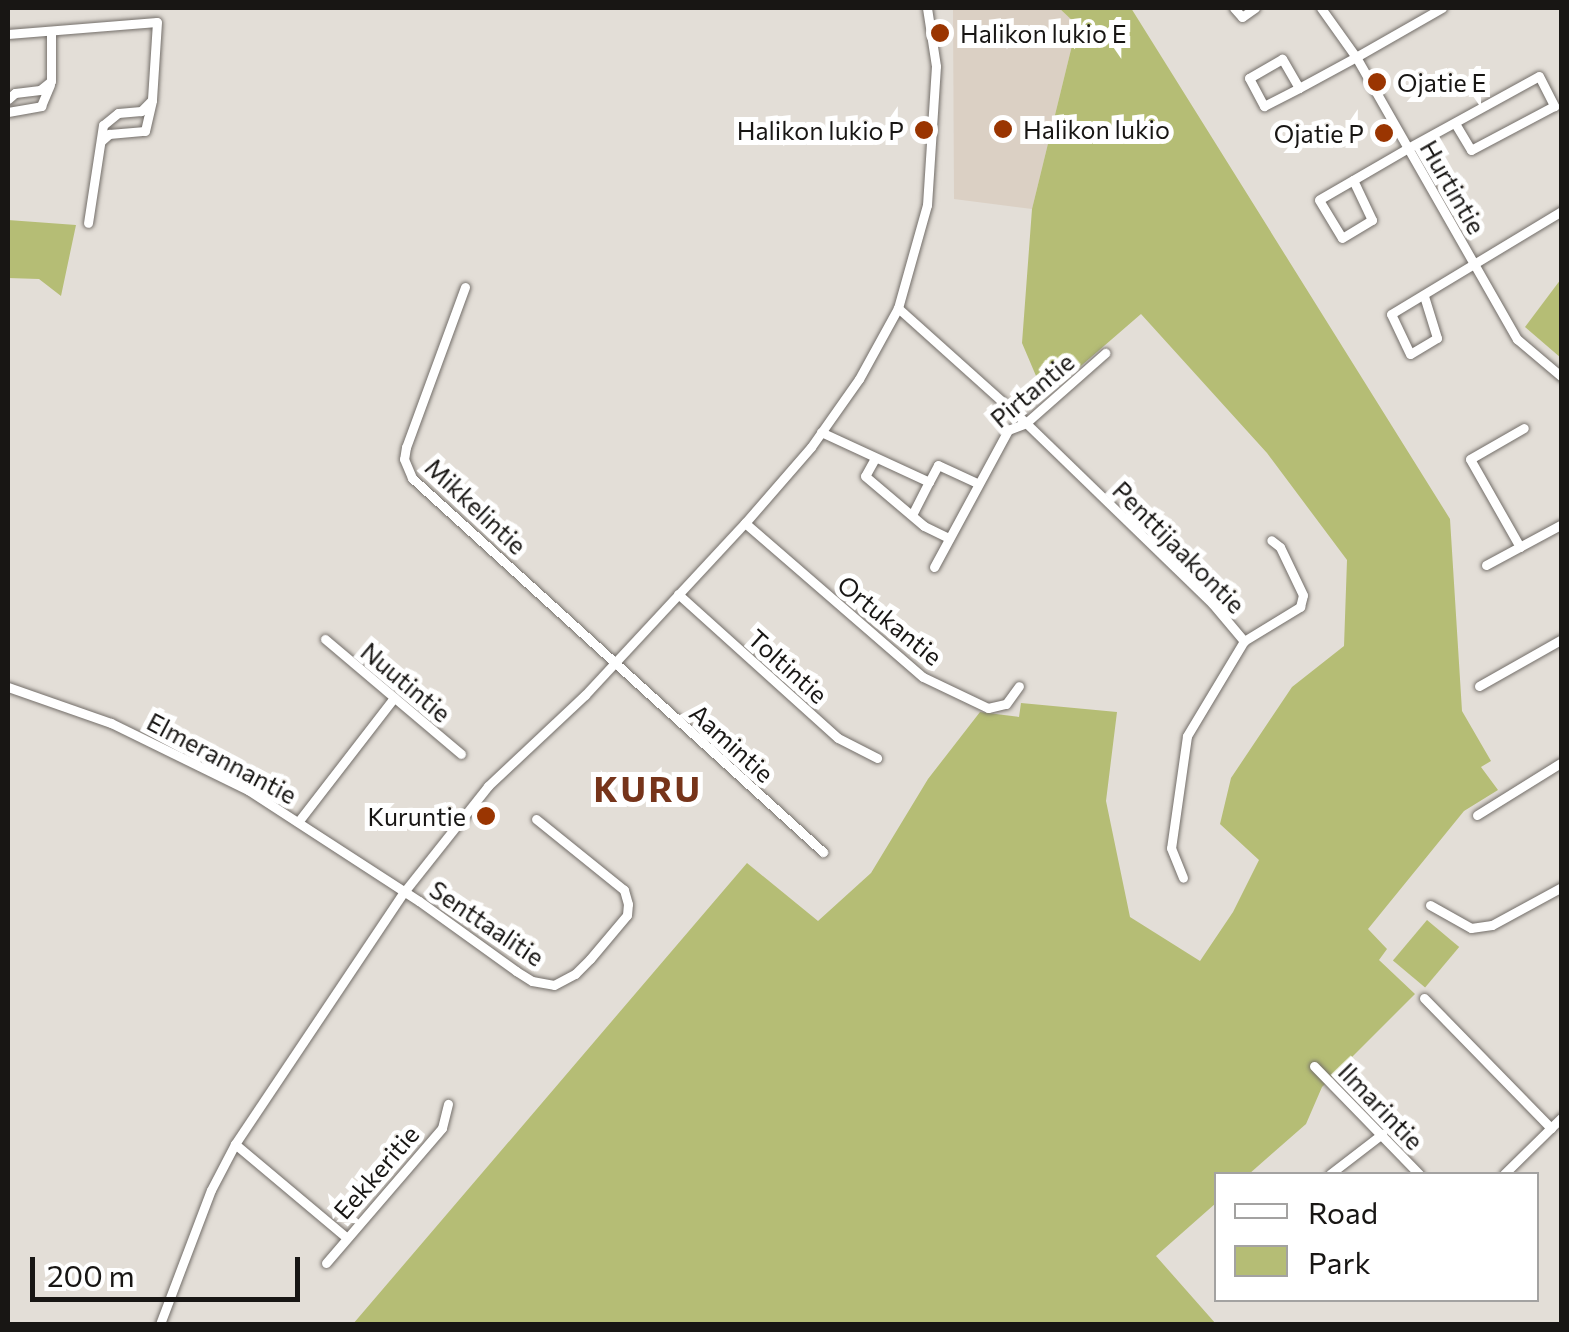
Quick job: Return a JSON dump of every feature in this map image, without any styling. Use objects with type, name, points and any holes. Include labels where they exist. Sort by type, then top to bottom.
[{"type":"street","points":[[160,1324],[211,1190],[234,1144],[404,892],[488,786],[554,726],[744,523],[822,432],[859,380],[898,308],[917,250],[933,161],[936,66],[926,8]]},
{"type":"street","points":[[1234,8],[1242,17],[1254,8]]},
{"type":"street","name":"Hurtintie","points":[[1321,8],[1356,57],[1516,339],[1562,377]]},
{"type":"street","points":[[1299,88],[1282,59],[1249,78],[1264,106],[1299,88],[1356,57],[1442,8]]},
{"type":"street","points":[[8,34],[156,22],[152,100],[146,130],[108,134],[99,143]]},
{"type":"street","points":[[8,112],[40,106],[51,82],[50,32]]},
{"type":"street","points":[[1353,180],[1372,220],[1342,238],[1319,200],[1353,180],[1408,148],[1539,76],[1554,106],[1471,150],[1455,123]]},
{"type":"street","points":[[8,99],[15,93],[40,90],[51,82]]},
{"type":"street","points":[[88,224],[99,143],[110,116],[141,111],[152,100]]},
{"type":"street","points":[[1424,296],[1437,338],[1410,354],[1392,314],[1562,212]]},
{"type":"street","name":"Mikkelintie","points":[[464,287],[406,447],[406,468],[615,662]]},
{"type":"street","name":"Penttijaakontie","points":[[898,308],[1026,424],[1212,604],[1244,641],[1187,736],[1171,848],[1183,878]]},
{"type":"street","name":"Pirtantie","points":[[934,567],[1008,430],[1026,424],[1105,354]]},
{"type":"street","points":[[1520,547],[1470,458],[1524,428]]},
{"type":"street","points":[[822,432],[874,460],[929,482]]},
{"type":"street","points":[[874,460],[865,476],[912,516],[948,538]]},
{"type":"street","points":[[912,516],[938,465],[977,483]]},
{"type":"street","name":"Ortukantie","points":[[744,523],[923,677],[988,708],[1006,704],[1019,686]]},
{"type":"street","points":[[1486,565],[1562,524]]},
{"type":"street","points":[[1244,641],[1300,606],[1302,594],[1280,547],[1271,540]]},
{"type":"street","name":"Toltintie","points":[[678,594],[838,738],[877,758]]},
{"type":"street","points":[[1479,686],[1562,639]]},
{"type":"street","name":"Nuutintie","points":[[325,640],[460,754]]},
{"type":"street","name":"Aamintie","points":[[615,662],[822,852]]},
{"type":"street","name":"Elmerannantie","points":[[8,686],[111,722],[248,790],[404,892]]},
{"type":"street","points":[[298,822],[394,698]]},
{"type":"street","points":[[1477,816],[1562,762]]},
{"type":"street","name":"Senttaalitie","points":[[404,892],[516,971],[545,985],[575,974],[627,915],[628,904],[624,890],[536,819]]},
{"type":"street","points":[[1430,906],[1471,928],[1492,925],[1560,892]]},
{"type":"street","points":[[1424,998],[1551,1128]]},
{"type":"street","name":"Ilmarintie","points":[[1314,1066],[1418,1172]]},
{"type":"street","name":"Eekkeritie","points":[[326,1263],[442,1128],[448,1104]]},
{"type":"street","points":[[1506,1172],[1562,1117]]},
{"type":"street","points":[[1333,1172],[1382,1134]]},
{"type":"street","points":[[234,1144],[346,1238]]},
{"type":"shaded area","name":"Halikon lukio","points":[[953,8],[1059,8],[1077,25],[1032,209],[954,199]]},
{"type":"green space","points":[[1059,8],[1131,8],[1450,519],[1462,711],[1491,761],[1481,767],[1498,790],[1464,811],[1368,929],[1387,949],[1379,960],[1415,994],[1322,1087],[1306,1124],[1251,1172],[1214,1172],[1214,1205],[1156,1256],[1216,1324],[353,1324],[747,863],[818,921],[871,873],[928,779],[980,712],[1019,717],[1021,703],[1117,712],[1106,801],[1130,917],[1200,961],[1233,912],[1259,860],[1220,824],[1231,778],[1292,687],[1344,646],[1347,560],[1267,453],[1141,314],[1045,397],[1022,343],[1032,209],[1077,25]]},
{"type":"green space","points":[[8,220],[76,225],[61,296],[39,279],[8,278]]},
{"type":"green space","points":[[1561,279],[1561,358],[1525,327]]},
{"type":"green space","points":[[1427,920],[1459,947],[1425,988],[1393,961]]},
{"type":"place","name":"Halikon lukio E","points":[[940,33]]},
{"type":"place","name":"Ojatie E","points":[[1377,82]]},
{"type":"place","name":"Halikon lukio","points":[[1003,129]]},
{"type":"place","name":"Halikon lukio P","points":[[924,130]]},
{"type":"place","name":"Ojatie P","points":[[1384,133]]},
{"type":"place","name":"Kuruntie","points":[[486,816]]},
{"type":"district","name":"KURU","points":[[648,788]]}]
